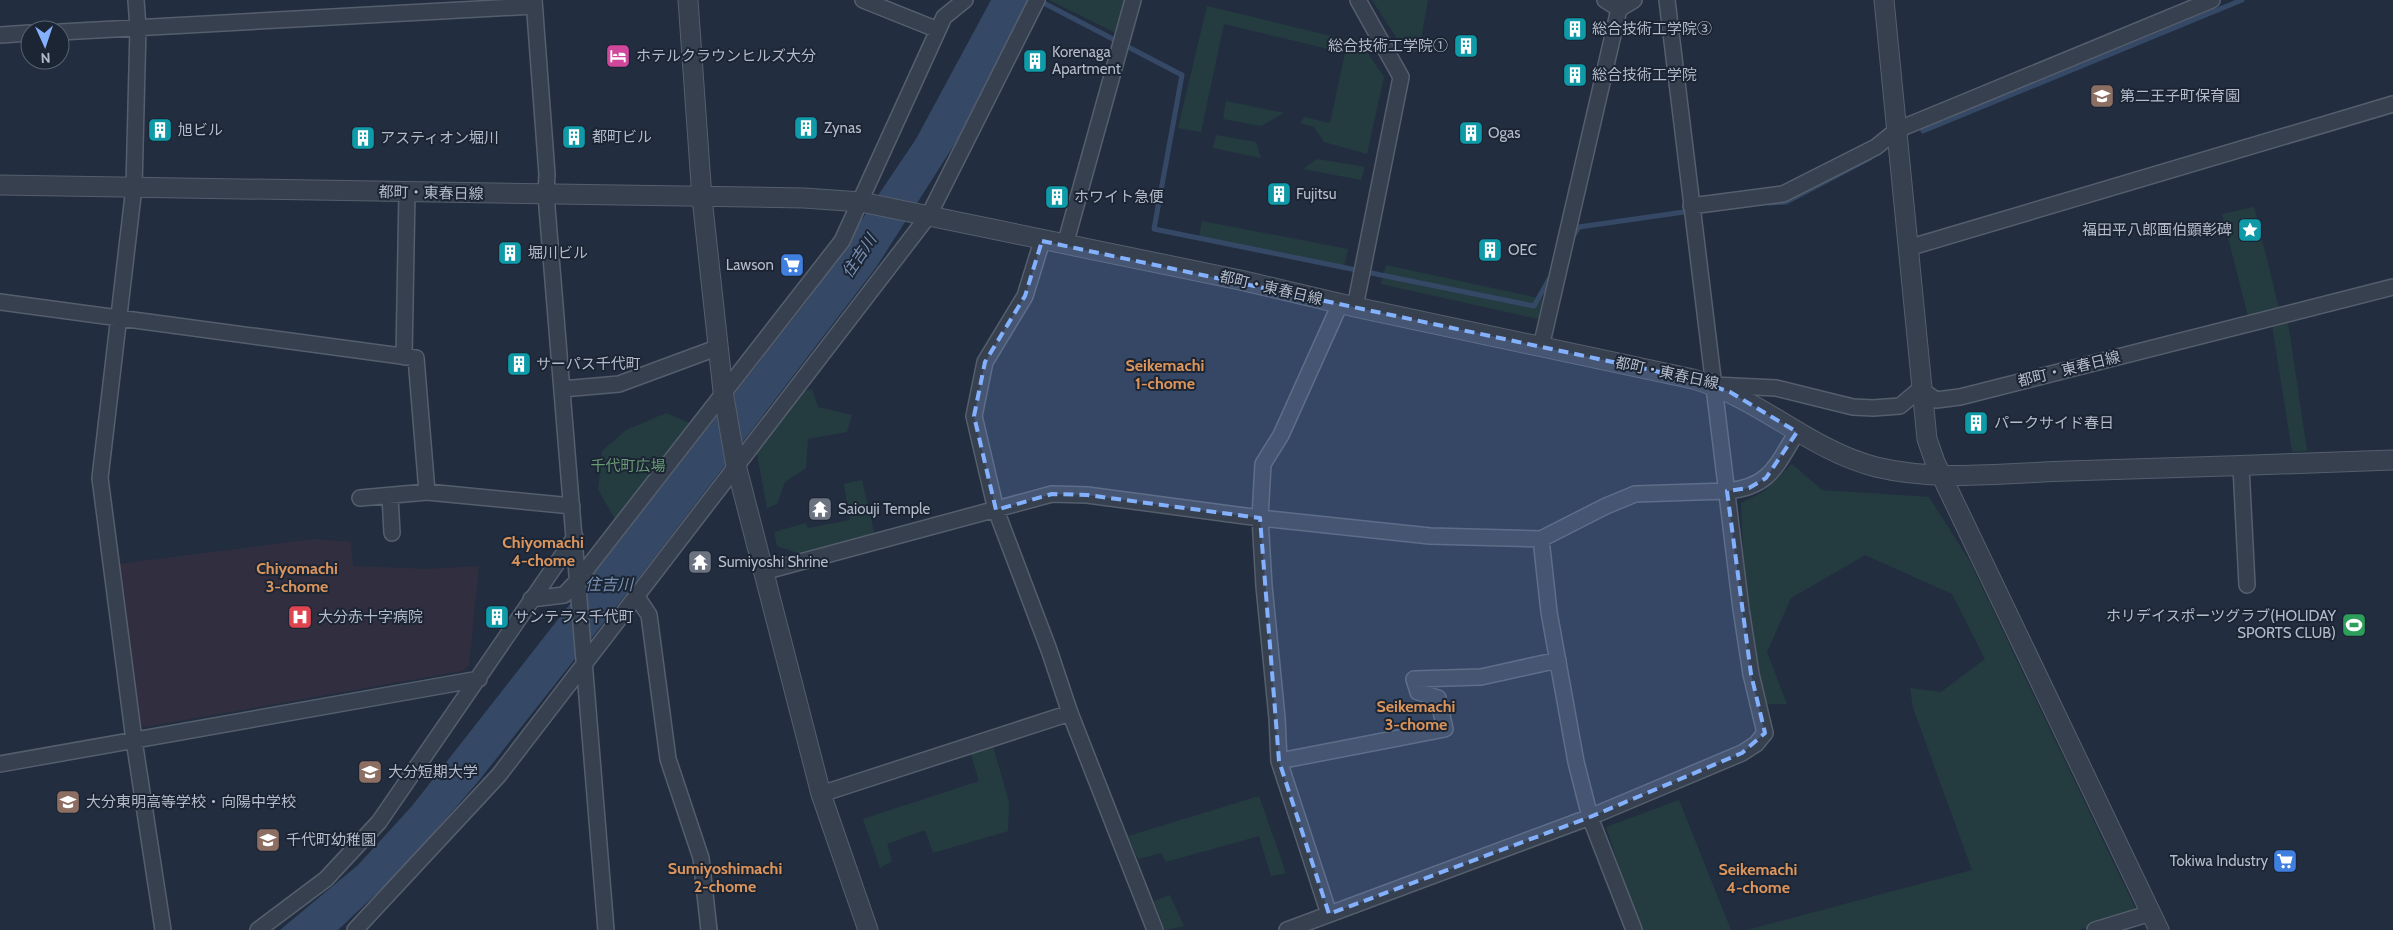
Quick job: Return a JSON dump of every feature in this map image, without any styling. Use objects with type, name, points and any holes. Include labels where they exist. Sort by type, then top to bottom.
[{"type":"street","points":[[136,0],[138,28],[134,187],[100,478],[134,740],[163,930]]},
{"type":"street","points":[[688,0],[702,198],[724,394],[736,464],[821,794],[868,930]]},
{"type":"street","points":[[863,0],[938,30]]},
{"type":"street","points":[[531,599],[564,595],[578,583],[842,241],[862,202],[944,17],[964,0]]},
{"type":"street","points":[[1065,245],[1133,0]]},
{"type":"street","points":[[1329,914],[1279,761],[1260,518],[1263,464],[1281,436],[1348,305],[1401,77],[1358,0]]},
{"type":"street","points":[[1605,0],[1619,9]]},
{"type":"street","points":[[1541,347],[1619,9],[1634,0]]},
{"type":"street","points":[[1287,930],[1590,817],[1742,753],[1756,744],[1765,733],[1749,664],[1712,384],[1667,0]]},
{"type":"street","points":[[1884,0],[1920,389],[1927,439],[1941,475],[2155,922],[2095,930]]},
{"type":"street","points":[[1691,206],[1782,194],[1876,148],[1897,130],[2212,0]]},
{"type":"street","points":[[354,930],[499,775],[584,659],[637,597],[736,464],[929,215],[1035,2]]},
{"type":"street","points":[[70,31],[534,3],[547,174],[546,195],[606,930]]},
{"type":"street","points":[[0,35],[20,34]]},
{"type":"street","points":[[1908,248],[2393,104]]},
{"type":"street","name":"都町・東春日線","points":[[0,185],[702,198],[804,198],[862,202],[1042,241],[1240,280],[1712,384],[1776,388],[1853,407],[1873,408],[1900,406],[1920,389],[1936,400],[1960,396],[2393,287]]},
{"type":"street","points":[[404,357],[407,192]]},
{"type":"street","points":[[1042,241],[1025,296],[985,362],[974,416],[996,510],[1049,650],[1070,712],[1155,930]]},
{"type":"street","points":[[0,302],[416,358],[427,492]]},
{"type":"street","points":[[562,389],[619,384],[720,347]]},
{"type":"street","points":[[1712,384],[1754,405],[1834,453],[1867,464],[1903,472],[1941,475],[2393,460]]},
{"type":"street","points":[[763,572],[1052,494],[1087,495],[1260,518],[1430,536],[1541,539],[1606,506],[1635,494],[1727,491],[1749,488],[1766,478],[1797,432]]},
{"type":"street","points":[[2241,466],[2247,585]]},
{"type":"street","points":[[360,498],[427,492],[572,506]]},
{"type":"street","points":[[390,496],[392,533]]},
{"type":"street","points":[[258,930],[326,879],[379,822],[575,537]]},
{"type":"street","points":[[1541,539],[1549,612],[1576,762],[1590,817],[1634,930]]},
{"type":"street","points":[[637,597],[649,614],[668,759],[701,858],[709,930]]},
{"type":"street","points":[[1279,761],[1445,729],[1438,698],[1418,692],[1414,679],[1481,677],[1558,660]]},
{"type":"street","points":[[0,764],[479,679]]},
{"type":"street","points":[[821,794],[1070,712]]},
{"type":"highlighted area","points":[[1042,241],[1693,379],[1730,392],[1797,432],[1766,478],[1749,488],[1727,491],[1751,674],[1765,733],[1742,753],[1590,817],[1329,914],[1279,761],[1260,518],[1087,495],[1052,494],[996,510],[974,416],[985,362],[1025,296]]},
{"type":"shaded area","name":"大分赤十字病院","points":[[314,539],[351,542],[353,566],[428,569],[479,566],[469,665],[462,671],[145,727],[141,725],[118,564]]},
{"type":"green space","points":[[1049,0],[1128,0],[1120,35]]},
{"type":"green space","points":[[1372,0],[1428,0],[1419,50],[1407,54]]},
{"type":"green space","points":[[1207,6],[1361,43],[1384,77],[1367,154],[1324,142],[1314,127],[1300,123],[1304,117],[1330,123],[1345,53],[1224,24],[1201,132],[1178,128]]},
{"type":"green space","points":[[1226,101],[1284,113],[1261,126],[1223,119]]},
{"type":"green space","points":[[1216,135],[1256,142],[1261,158],[1213,148]]},
{"type":"green space","points":[[1317,159],[1365,167],[1361,180],[1303,169]]},
{"type":"green space","points":[[2254,207],[2279,308],[2248,316],[2222,214]]},
{"type":"green space","points":[[1202,221],[1348,249],[1344,267],[1199,238]]},
{"type":"green space","points":[[1386,265],[1543,299],[1538,319],[1381,284]]},
{"type":"green space","points":[[2288,322],[2307,451],[2292,452],[2272,325]]},
{"type":"green space","points":[[812,389],[818,407],[852,415],[847,432],[808,439],[806,468],[785,482],[777,504],[767,508],[756,449],[800,392]]},
{"type":"green space","name":"千代町広場","points":[[666,413],[694,425],[618,525],[598,489],[602,451],[626,430]]},
{"type":"green space","points":[[1792,464],[1822,490],[1929,497],[1969,560],[2137,912],[2079,930],[1747,930],[1972,870],[1913,708],[1910,688],[1941,692],[1985,659],[1952,594],[1865,555],[1791,598],[1767,652],[1787,704],[1766,704],[1745,601],[1741,503],[1763,492]]},
{"type":"green space","points":[[862,480],[875,536],[813,558],[777,546],[774,532],[806,523],[808,528],[850,520],[844,484]]},
{"type":"green space","points":[[992,743],[1009,802],[1008,831],[933,853],[925,830],[887,844],[892,861],[880,868],[863,819],[979,781],[970,751]]},
{"type":"green space","points":[[1259,796],[1286,873],[1271,876],[1259,836],[1166,862],[1161,853],[1138,859],[1128,836]]},
{"type":"green space","points":[[1679,800],[1731,930],[1640,930],[1606,827]]},
{"type":"green space","points":[[1170,895],[1184,926],[1165,930],[1154,901]]},
{"type":"water","name":"住吉川","points":[[991,0],[1031,0],[956,142],[877,266],[631,588],[477,783],[400,871],[338,930],[280,930],[358,865],[412,806],[807,301],[916,139]]},
{"type":"waterway","points":[[1038,0],[1182,75],[1154,229],[1534,306],[1552,274]]},
{"type":"waterway","points":[[1923,131],[2242,0]]},
{"type":"waterway","points":[[1769,203],[1786,202],[1870,158]]},
{"type":"waterway","points":[[1572,238],[1579,227],[1691,211]]},
{"type":"place","name":"総合技術工学院③","points":[[1575,29]]},
{"type":"place","name":"総合技術工学院①","points":[[1466,46]]},
{"type":"place","name":"ホテルクラウンヒルズ大分","points":[[618,56]]},
{"type":"place","name":"Korenaga Apartment","points":[[1035,61]]},
{"type":"place","name":"総合技術工学院","points":[[1575,75]]},
{"type":"place","name":"第二王子町保育園","points":[[2102,96]]},
{"type":"place","name":"Zynas","points":[[806,128]]},
{"type":"place","name":"旭ビル","points":[[160,130]]},
{"type":"place","name":"Ogas","points":[[1471,133]]},
{"type":"place","name":"都町ビル","points":[[574,137]]},
{"type":"place","name":"アスティオン堀川","points":[[363,138]]},
{"type":"place","name":"Fujitsu","points":[[1279,194]]},
{"type":"place","name":"ホワイト急便","points":[[1057,197]]},
{"type":"place","name":"福田平八郎画伯顕彰碑","points":[[2250,230]]},
{"type":"place","name":"OEC","points":[[1490,250]]},
{"type":"place","name":"堀川ビル","points":[[510,253]]},
{"type":"place","name":"Lawson","points":[[792,265]]},
{"type":"place","name":"サーパス千代町","points":[[519,364]]},
{"type":"place","name":"パークサイド春日","points":[[1976,423]]},
{"type":"place","name":"Saiouji Temple","points":[[820,509]]},
{"type":"place","name":"Sumiyoshi Shrine","points":[[700,562]]},
{"type":"place","name":"大分赤十字病院","points":[[300,617]]},
{"type":"place","name":"サンテラス千代町","points":[[497,617]]},
{"type":"place","name":"ホリデイスポーツグラブ(HOLIDAY SPORTS CLUB)","points":[[2354,625]]},
{"type":"place","name":"大分短期大学","points":[[370,772]]},
{"type":"place","name":"大分東明高等学校・向陽中学校","points":[[68,802]]},
{"type":"place","name":"千代町幼稚園","points":[[268,840]]},
{"type":"place","name":"Tokiwa Industry","points":[[2285,861]]},
{"type":"district","name":"Seikemachi 1-chome","points":[[1165,374]]},
{"type":"district","name":"Chiyomachi 4-chome","points":[[543,551]]},
{"type":"district","name":"Chiyomachi 3-chome","points":[[297,577]]},
{"type":"district","name":"Seikemachi 3-chome","points":[[1416,715]]},
{"type":"district","name":"Sumiyoshimachi 2-chome","points":[[725,877]]},
{"type":"district","name":"Seikemachi 4-chome","points":[[1758,878]]}]
